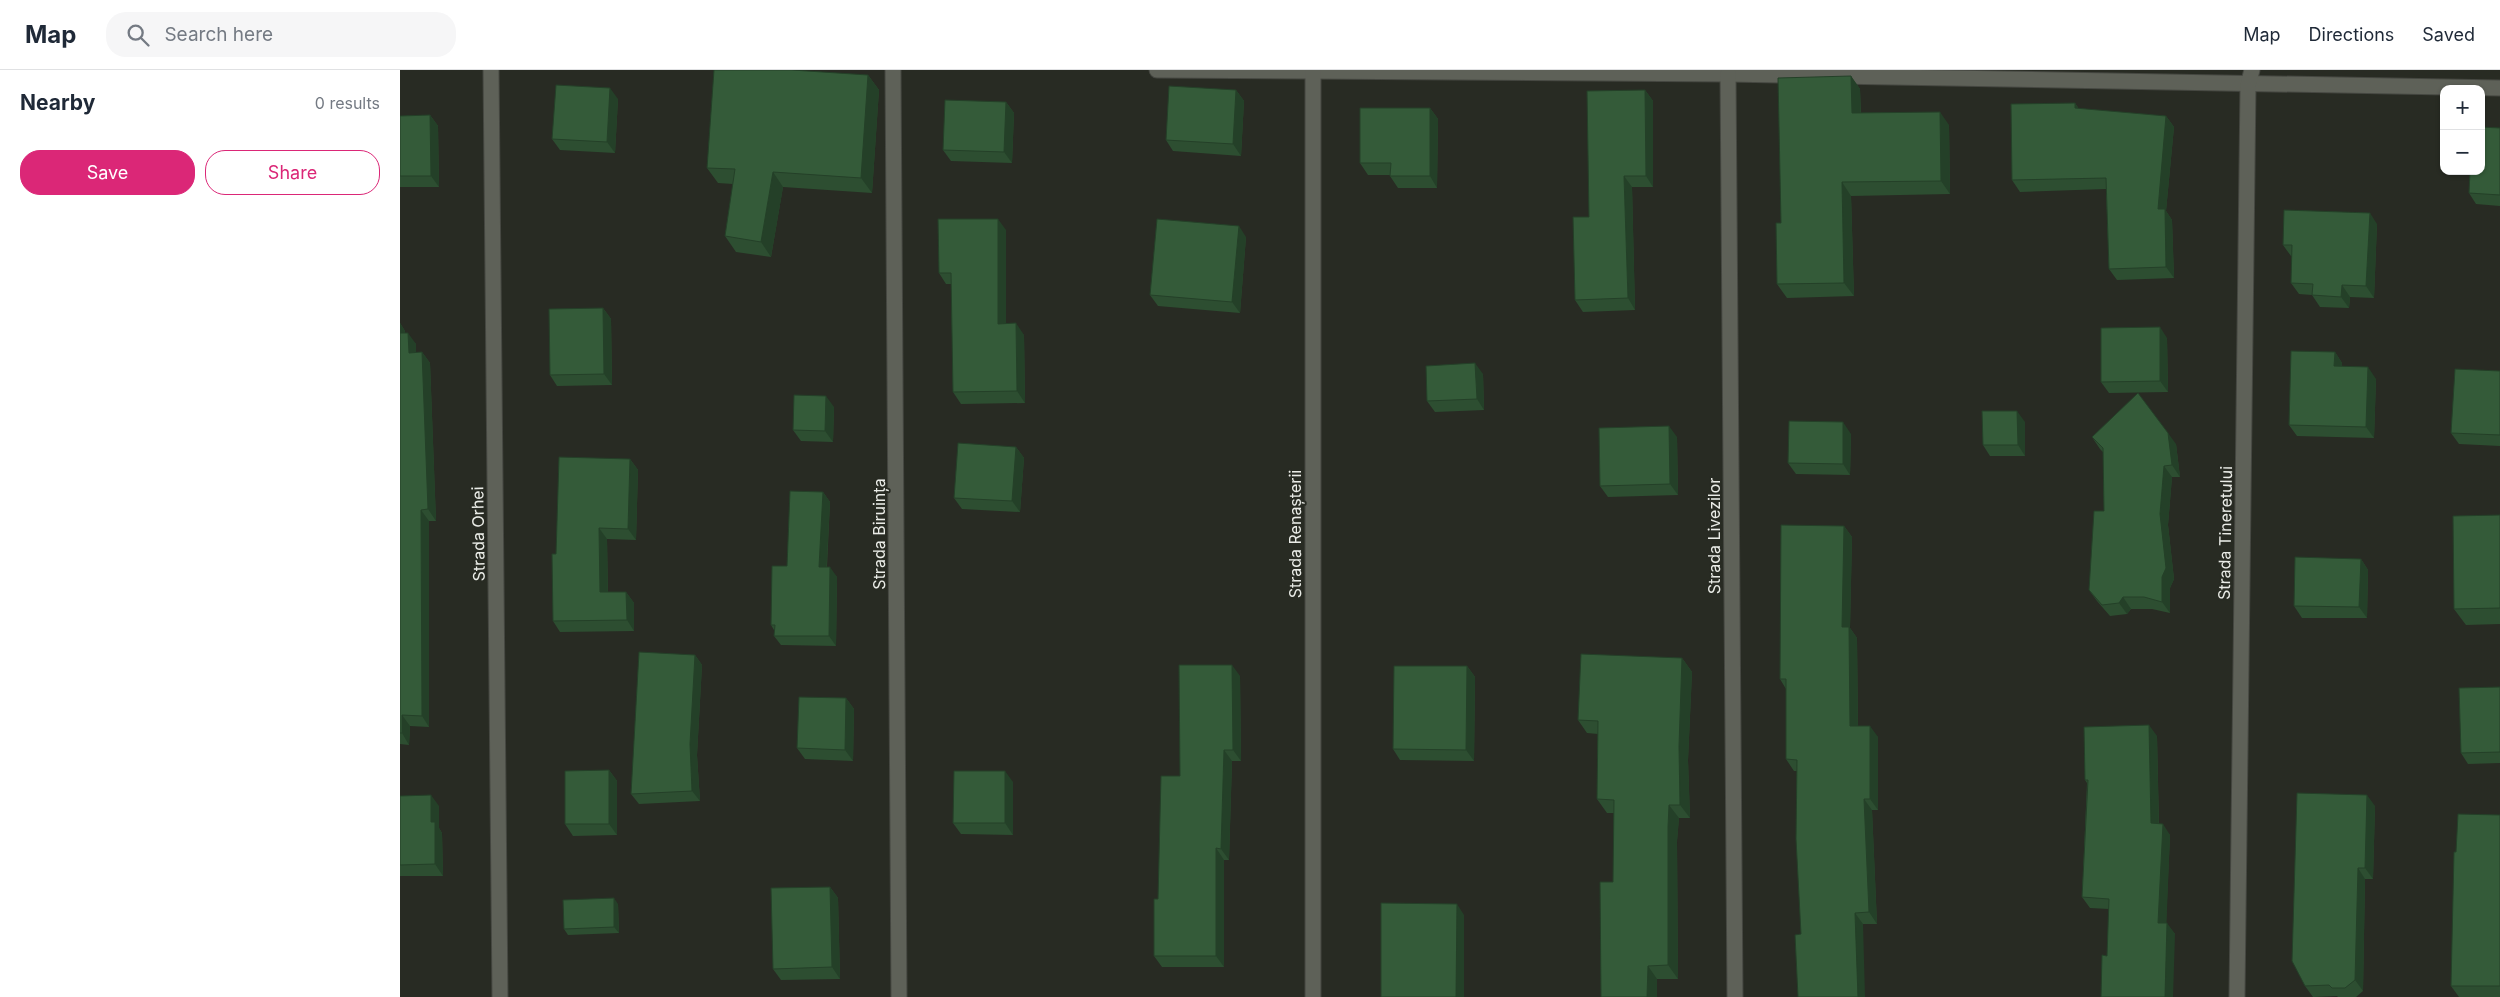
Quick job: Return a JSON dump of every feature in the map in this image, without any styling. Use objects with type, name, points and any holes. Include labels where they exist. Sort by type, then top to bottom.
[{"type":"street","name":"Strada Orhei","points":[[491,70],[500,997]]},
{"type":"street","name":"Strada Biruința","points":[[893,70],[899,997]]},
{"type":"street","points":[[1157,70],[2250,77],[2500,88]]},
{"type":"street","name":"Strada Renașterii","points":[[1313,71],[1313,997]]},
{"type":"street","name":"Strada Livezilor","points":[[1728,74],[1735,997]]},
{"type":"street","name":"Strada Tineretului","points":[[2237,997],[2250,77]]},
{"type":"building","points":[[714,70],[792,70],[868,75],[861,178],[773,172],[761,242],[725,236],[735,169],[707,168]]},
{"type":"building","points":[[1851,76],[1852,113],[1940,112],[1941,181],[1842,182],[1844,283],[1777,284],[1776,223],[1781,223],[1778,78]]},
{"type":"building","points":[[556,85],[610,88],[607,142],[552,139]]},
{"type":"building","points":[[1169,86],[1236,90],[1233,144],[1166,140]]},
{"type":"building","points":[[1645,90],[1646,176],[1624,176],[1628,298],[1575,300],[1573,217],[1589,217],[1587,91]]},
{"type":"building","points":[[945,100],[1006,102],[1004,152],[943,150]]},
{"type":"building","points":[[2075,103],[2075,108],[2166,116],[2158,209],[2165,209],[2166,267],[2109,269],[2106,178],[2012,180],[2011,104]]},
{"type":"building","points":[[1360,108],[1430,108],[1430,176],[1390,176],[1391,163],[1360,163]]},
{"type":"building","points":[[430,115],[431,176],[400,176],[400,116]]},
{"type":"building","points":[[2485,127],[2500,128],[2500,195],[2469,193],[2470,175],[2485,175]]},
{"type":"building","points":[[2284,210],[2370,213],[2366,286],[2342,285],[2341,297],[2312,295],[2313,284],[2291,283],[2292,245],[2283,245]]},
{"type":"building","points":[[938,219],[998,219],[998,324],[1016,323],[1017,391],[953,392],[951,273],[939,273]]},
{"type":"building","points":[[1157,219],[1239,226],[1232,302],[1150,295]]},
{"type":"building","points":[[603,308],[604,374],[550,375],[549,309]]},
{"type":"building","points":[[2160,327],[2160,381],[2101,382],[2101,328]]},
{"type":"building","points":[[400,333],[408,333],[409,353],[422,352],[428,509],[421,510],[422,716],[402,715],[402,733],[400,733]]},
{"type":"building","points":[[2291,351],[2335,352],[2334,366],[2368,367],[2366,427],[2289,425]]},
{"type":"building","points":[[1475,363],[1477,399],[1427,401],[1426,366]]},
{"type":"building","points":[[2455,369],[2500,371],[2500,435],[2451,433]]},
{"type":"building","points":[[2138,393],[2168,433],[2172,465],[2164,466],[2160,514],[2166,568],[2162,577],[2162,602],[2144,597],[2123,597],[2119,603],[2102,605],[2089,590],[2094,511],[2104,511],[2103,448],[2092,437]]},
{"type":"building","points":[[794,395],[826,396],[825,431],[793,430]]},
{"type":"building","points":[[1982,411],[2017,411],[2018,445],[1983,445]]},
{"type":"building","points":[[1789,421],[1843,422],[1843,464],[1788,463]]},
{"type":"building","points":[[1669,426],[1670,484],[1600,486],[1599,428]]},
{"type":"building","points":[[958,443],[1016,447],[1012,501],[954,498]]},
{"type":"building","points":[[559,457],[630,459],[628,529],[599,528],[600,592],[626,592],[627,620],[553,621],[552,554],[556,554]]},
{"type":"building","points":[[790,491],[823,492],[819,567],[830,567],[829,636],[774,636],[775,625],[771,625],[772,566],[787,566]]},
{"type":"building","points":[[2500,515],[2500,608],[2454,609],[2453,516]]},
{"type":"building","points":[[1781,525],[1844,526],[1842,627],[1849,627],[1850,726],[1870,726],[1870,799],[1864,799],[1869,912],[1855,913],[1858,997],[1798,997],[1795,935],[1801,934],[1796,839],[1797,760],[1786,759],[1786,679],[1780,679]]},
{"type":"building","points":[[2295,557],[2361,559],[2359,607],[2294,606]]},
{"type":"building","points":[[639,652],[695,655],[690,744],[692,791],[631,794]]},
{"type":"building","points":[[1581,654],[1682,658],[1679,746],[1680,805],[1669,805],[1668,965],[1648,966],[1647,997],[1601,997],[1600,882],[1613,882],[1614,800],[1597,799],[1598,721],[1578,720]]},
{"type":"building","points":[[1179,665],[1232,665],[1233,750],[1224,750],[1221,849],[1216,848],[1216,956],[1154,956],[1154,899],[1158,899],[1161,776],[1180,776]]},
{"type":"building","points":[[1394,666],[1467,666],[1466,750],[1393,749]]},
{"type":"building","points":[[2500,687],[2500,752],[2461,753],[2459,688]]},
{"type":"building","points":[[799,697],[846,698],[845,750],[797,748]]},
{"type":"building","points":[[2149,725],[2151,823],[2163,824],[2158,923],[2167,923],[2165,997],[2101,997],[2102,955],[2107,956],[2109,899],[2082,897],[2088,780],[2085,780],[2084,727]]},
{"type":"building","points":[[609,770],[609,824],[565,824],[565,771]]},
{"type":"building","points":[[954,771],[1005,771],[1005,823],[953,823]]},
{"type":"building","points":[[2297,793],[2367,795],[2365,868],[2358,868],[2355,980],[2345,988],[2332,988],[2329,985],[2305,986],[2292,961]]},
{"type":"building","points":[[431,795],[431,822],[435,822],[435,864],[400,865],[400,796]]},
{"type":"building","points":[[2458,814],[2500,815],[2500,986],[2451,986],[2454,852],[2456,852]]},
{"type":"building","points":[[830,887],[832,967],[773,969],[771,888]]},
{"type":"building","points":[[614,898],[614,927],[564,929],[563,900]]},
{"type":"building","points":[[1381,903],[1457,904],[1456,997],[1381,997]]}]
